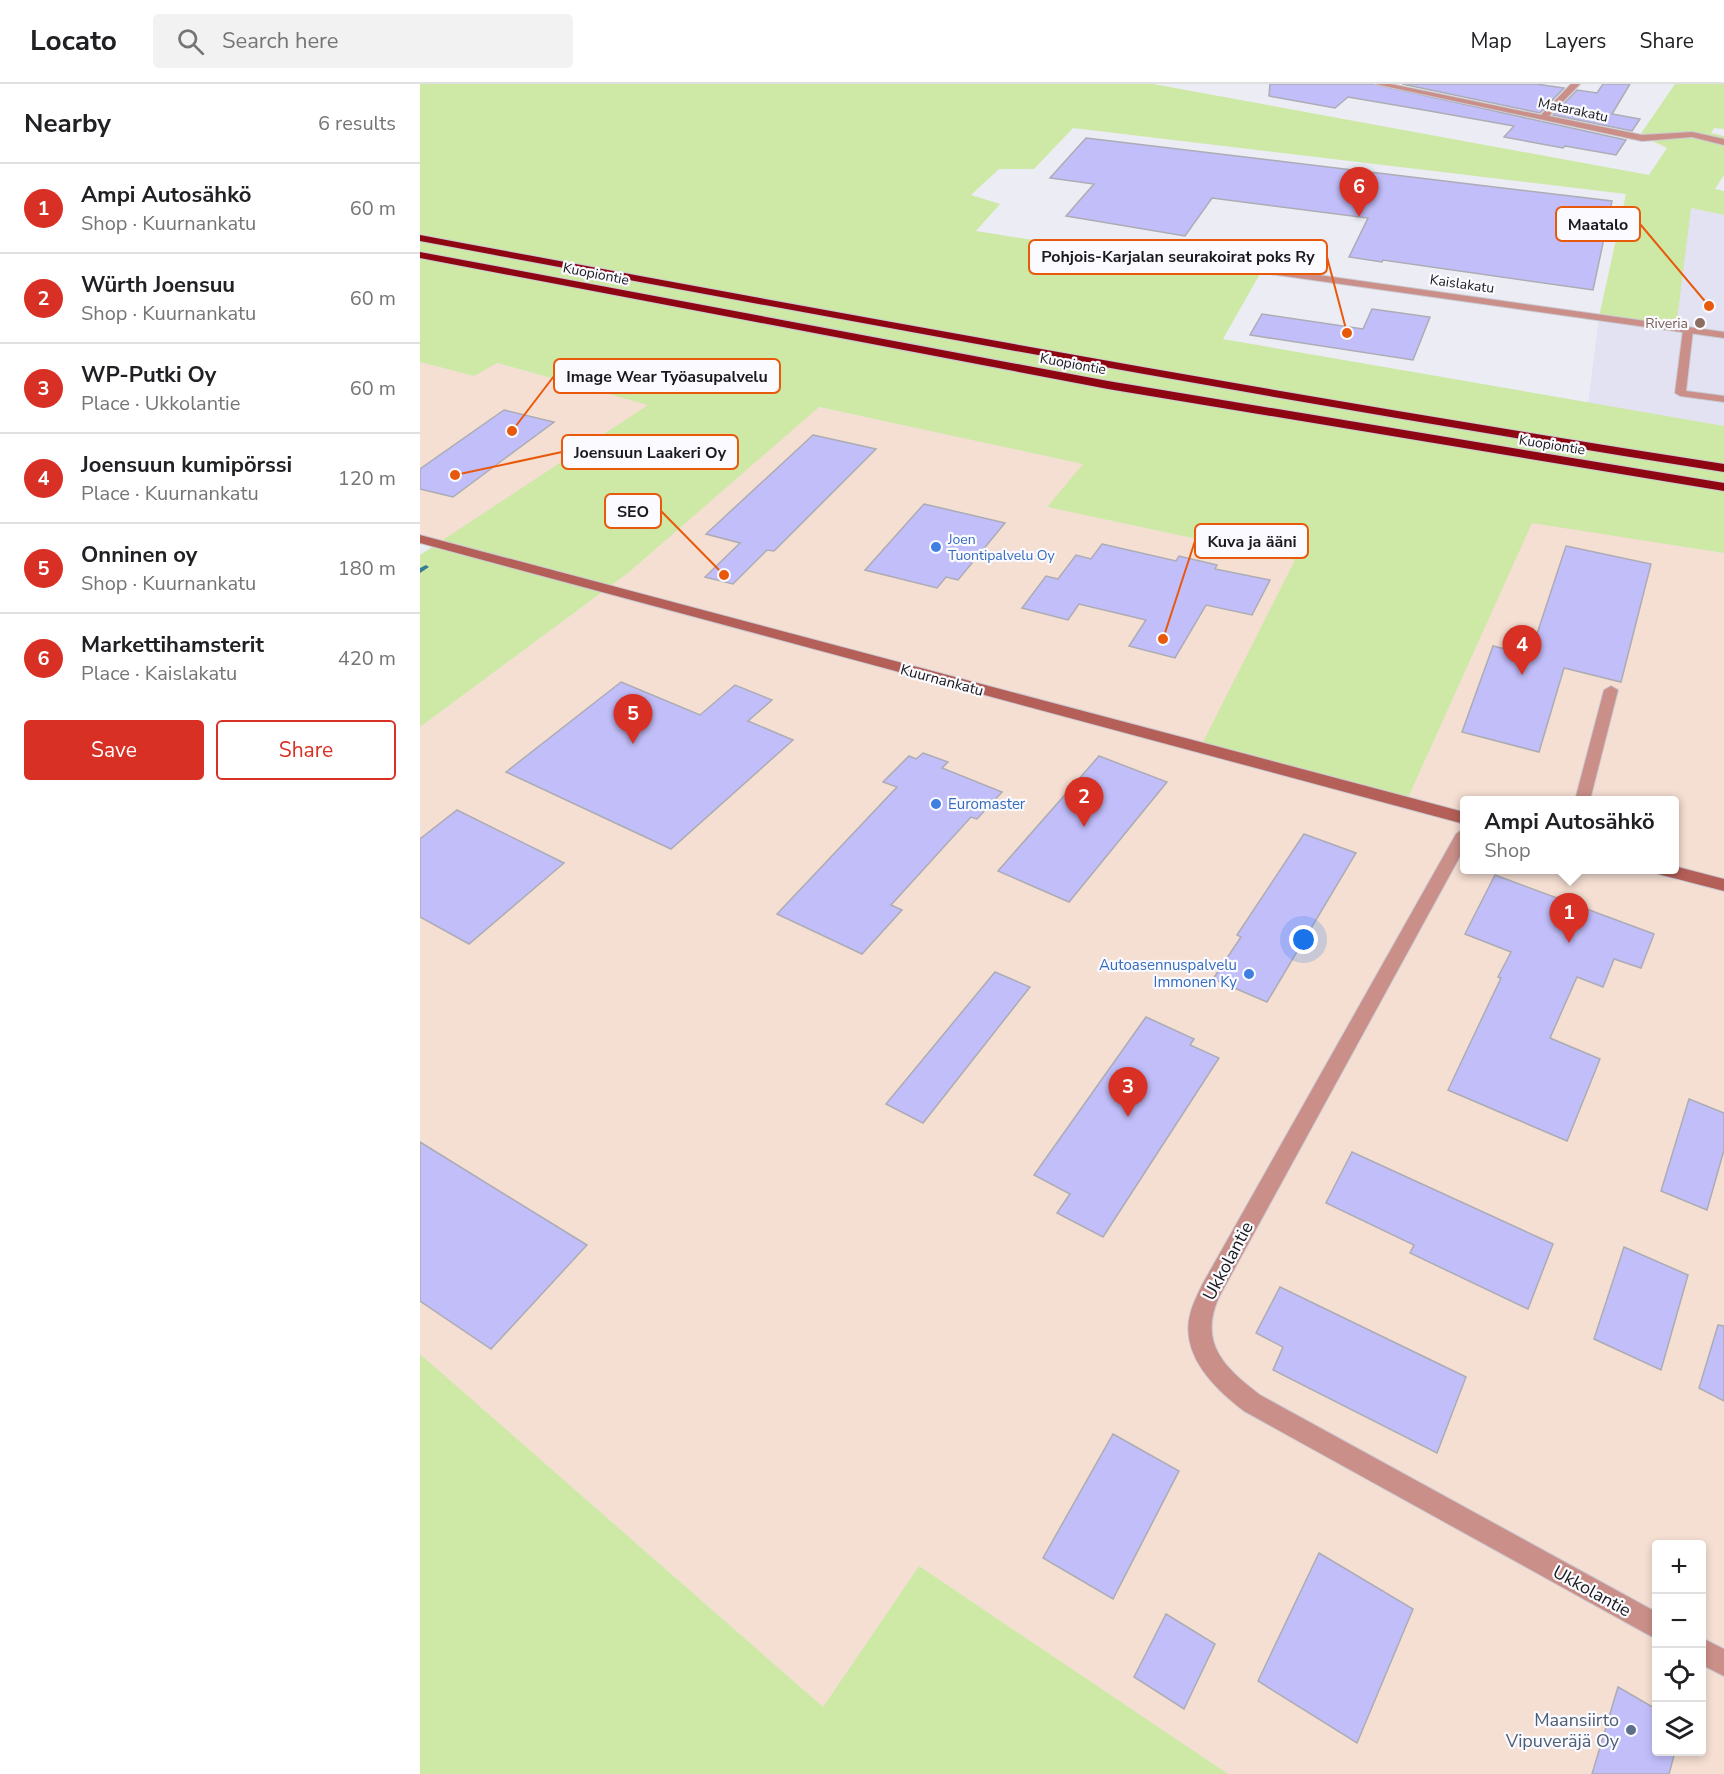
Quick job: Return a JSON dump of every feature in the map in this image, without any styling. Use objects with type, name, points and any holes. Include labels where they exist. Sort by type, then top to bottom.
[{"type":"highway","name":"Kuopiontie","points":[[420,238],[891,327],[1444,424],[1724,468]]},
{"type":"highway","name":"Kuopiontie","points":[[420,255],[874,343],[1450,444],[1724,487]]},
{"type":"street","name":"Matarakatu","points":[[1379,84],[1642,138],[1660,139],[1676,134],[1698,133],[1724,142]]},
{"type":"street","points":[[1544,117],[1576,84]]},
{"type":"street","name":"Kaislakatu","points":[[1197,261],[1724,335]]},
{"type":"street","name":"Kuurnankatu","points":[[420,539],[1460,817]]},
{"type":"street","name":"Ukkolantie","points":[[1460,841],[1210,1292],[1200,1319],[1202,1349],[1223,1382],[1252,1403],[1652,1624]]},
{"type":"street","points":[[1679,874],[1724,885]]},
{"type":"street","points":[[1706,1654],[1724,1663]]},
{"type":"lane","points":[[1688,330],[1680,393],[1724,399]]},
{"type":"lane","points":[[1583,796],[1611,690]]},
{"type":"shaded area","name":"Riveria","points":[[1691,208],[1724,215],[1724,426],[1588,404],[1599,317]]},
{"type":"shaded area","points":[[420,362],[474,376],[496,363],[649,405],[434,546],[420,542]]},
{"type":"shaded area","points":[[818,407],[1084,464],[1047,507],[1296,560],[1202,746],[1407,800],[1532,522],[1724,553],[1724,1774],[1228,1774],[919,1566],[823,1707],[420,1354],[420,727],[628,573]]},
{"type":"green space","points":[[420,84],[1153,84],[1649,175],[1667,148],[1640,135],[1675,84],[1724,84],[1724,129],[1714,128],[1711,133],[1724,136],[1724,175],[1715,189],[1724,191],[1724,215],[1691,208],[1676,328],[1599,317],[1626,194],[1073,128],[1034,169],[999,169],[971,195],[1000,204],[976,231],[1140,257],[1261,272],[1223,339],[1724,426],[1724,553],[1532,523],[1407,800],[1201,746],[1295,560],[1047,507],[1083,464],[819,407],[628,573],[420,727],[420,555],[648,405],[497,363],[474,376],[420,362]]},
{"type":"green space","points":[[420,1354],[823,1707],[919,1566],[1228,1774],[420,1774]]},
{"type":"building","points":[[1270,84],[1373,84],[1626,140],[1616,155],[1565,146],[1563,148],[1504,137],[1514,126],[1424,110],[1348,97],[1335,108],[1269,96]]},
{"type":"building","points":[[1402,84],[1536,84],[1564,88],[1540,113]]},
{"type":"building","points":[[1603,84],[1630,84],[1612,114],[1640,119],[1632,131],[1553,115],[1577,90],[1597,93]]},
{"type":"building","points":[[1086,138],[1612,201],[1593,290],[1349,257],[1368,218],[1212,198],[1185,236],[1066,216],[1094,184],[1050,178]]},
{"type":"building","points":[[1372,309],[1430,317],[1413,360],[1250,335],[1262,314],[1363,329]]},
{"type":"building","points":[[504,410],[554,422],[453,497],[420,489],[420,469]]},
{"type":"building","points":[[813,435],[876,449],[774,551],[767,550],[733,584],[705,577],[740,543],[706,534]]},
{"type":"building","name":"Joen Tuontipalvelu Oy","points":[[924,504],[1005,523],[958,580],[946,577],[937,588],[865,570]]},
{"type":"building","points":[[1102,544],[1176,561],[1179,556],[1217,565],[1215,569],[1270,580],[1252,615],[1206,605],[1175,658],[1129,646],[1146,620],[1079,604],[1068,620],[1022,608],[1046,576],[1058,579],[1076,555],[1091,559]]},
{"type":"building","points":[[1566,546],[1651,564],[1621,682],[1564,668],[1539,752],[1462,732],[1493,646],[1530,655]]},
{"type":"building","points":[[621,682],[700,715],[735,685],[772,700],[748,721],[793,740],[671,849],[506,772]]},
{"type":"building","points":[[923,753],[948,762],[942,768],[1002,792],[977,819],[971,817],[891,905],[902,910],[862,954],[777,914],[897,787],[883,782],[909,756],[916,759]]},
{"type":"building","points":[[1099,756],[1167,782],[1069,902],[998,871]]},
{"type":"building","points":[[457,810],[564,863],[469,944],[420,917],[420,839]]},
{"type":"building","points":[[1304,834],[1356,853],[1267,1002],[1213,979],[1241,937],[1237,935]]},
{"type":"building","points":[[1495,875],[1654,934],[1641,968],[1614,959],[1603,987],[1577,977],[1550,1038],[1600,1059],[1567,1141],[1448,1090],[1511,952],[1465,934]]},
{"type":"building","points":[[995,972],[1030,987],[923,1123],[886,1104]]},
{"type":"building","points":[[1146,1017],[1194,1039],[1190,1045],[1219,1058],[1103,1237],[1057,1213],[1070,1194],[1034,1175]]},
{"type":"building","points":[[1689,1099],[1724,1113],[1724,1150],[1707,1210],[1661,1191]]},
{"type":"building","points":[[420,1142],[587,1245],[491,1349],[420,1301]]},
{"type":"building","points":[[1352,1152],[1553,1244],[1528,1309],[1410,1253],[1414,1245],[1326,1203]]},
{"type":"building","points":[[1624,1247],[1688,1275],[1661,1370],[1594,1339]]},
{"type":"building","points":[[1280,1287],[1466,1377],[1437,1453],[1273,1370],[1283,1347],[1256,1333]]},
{"type":"building","points":[[1718,1325],[1724,1326],[1724,1401],[1699,1388]]},
{"type":"building","points":[[1113,1434],[1179,1471],[1113,1599],[1043,1558]]},
{"type":"building","points":[[1319,1553],[1413,1609],[1357,1743],[1258,1681]]},
{"type":"building","points":[[1166,1614],[1215,1644],[1184,1709],[1134,1677]]},
{"type":"building","name":"Maansiirto Vipuveräjä Oy","points":[[1618,1687],[1652,1707],[1652,1756],[1674,1756],[1669,1774],[1592,1774]]},
{"type":"waterway","points":[[420,571],[426,567]]},
{"type":"place","name":"Markettihamsterit","points":[[1359,217]]},
{"type":"place","name":"Maatalo","points":[[1709,306]]},
{"type":"place","name":"Riveria","points":[[1700,323]]},
{"type":"place","name":"Pohjois-Karjalan seurakoirat poks Ry","points":[[1347,333]]},
{"type":"place","name":"Image Wear Työasupalvelu","points":[[512,431]]},
{"type":"place","name":"Joensuun Laakeri Oy","points":[[455,475]]},
{"type":"place","name":"Joen Tuontipalvelu Oy","points":[[936,547]]},
{"type":"place","name":"SEO","points":[[724,575]]},
{"type":"place","name":"Kuva ja ääni","points":[[1163,639]]},
{"type":"place","name":"Joensuun kumipörssi","points":[[1522,675]]},
{"type":"place","name":"Onninen oy","points":[[633,744]]},
{"type":"place","name":"Euromaster","points":[[936,804]]},
{"type":"place","name":"Würth Joensuu","points":[[1084,827]]},
{"type":"place","name":"Ampi Autosähkö","points":[[1569,943]]},
{"type":"place","name":"Autoasennuspalvelu Immonen Ky","points":[[1249,974]]},
{"type":"place","name":"WP-Putki Oy","points":[[1128,1117]]},
{"type":"place","name":"Maansiirto Vipuveräjä Oy","points":[[1631,1730]]}]
